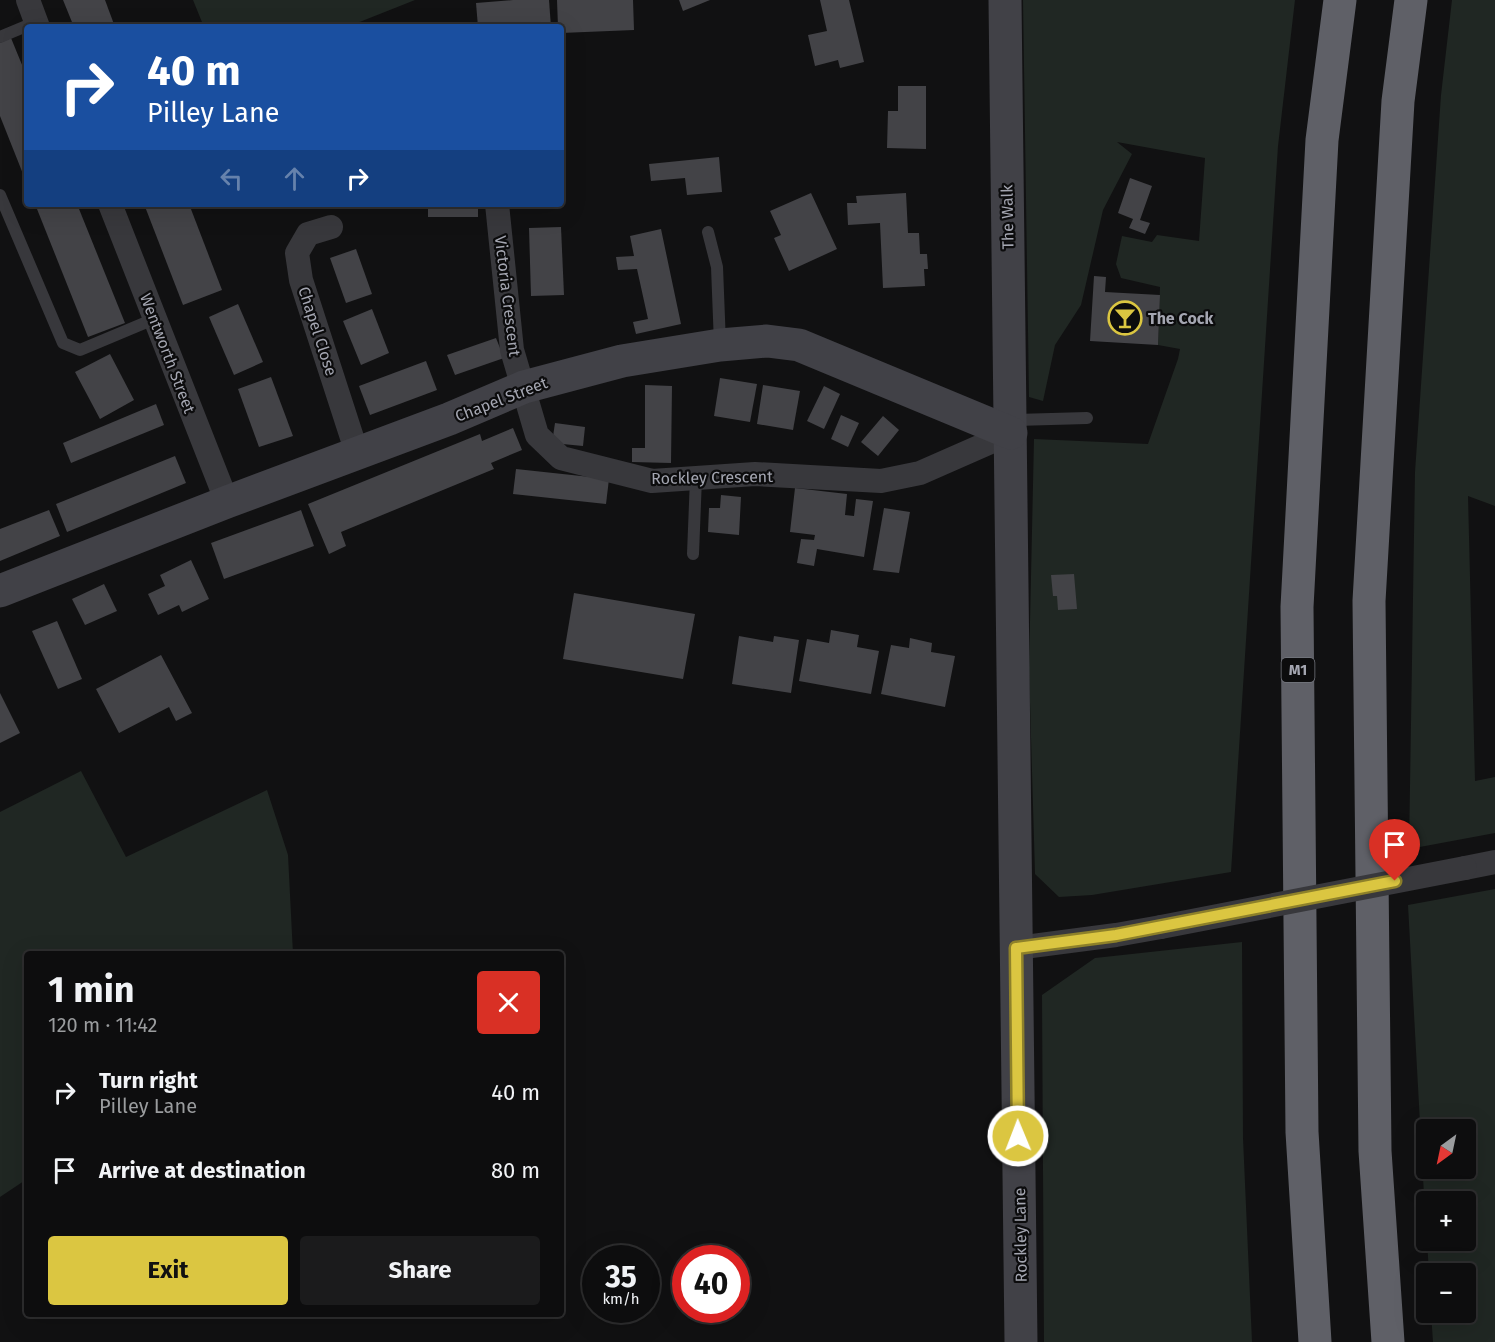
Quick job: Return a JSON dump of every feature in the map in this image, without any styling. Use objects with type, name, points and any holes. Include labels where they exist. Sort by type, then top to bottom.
[{"type":"highway","name":"M1","points":[[1315,1342],[1302,1132],[1297,607],[1322,140],[1340,0]]},
{"type":"highway","points":[[1388,1342],[1375,1151],[1370,601],[1398,101],[1411,0]]},
{"type":"street","name":"The Walk","points":[[1005,0],[1016,948]]},
{"type":"street","name":"Wentworth Street","points":[[111,207],[227,502]]},
{"type":"street","name":"Victoria Crescent","points":[[497,207],[512,350],[524,387]]},
{"type":"street","name":"Chapel Close","points":[[331,227],[308,234],[297,253],[301,280],[357,453]]},
{"type":"street","name":"Chapel Street","points":[[0,591],[227,502],[449,419],[524,387],[622,361],[720,345],[767,341],[799,345],[1011,427]]},
{"type":"street","name":"Rockley Crescent","points":[[524,387],[537,435],[561,458],[652,481],[755,474],[881,481],[920,473],[1011,427]]},
{"type":"street","points":[[1016,948],[1161,927],[1495,862]]},
{"type":"street","name":"Rockley Lane","points":[[1016,948],[1022,1342]]},
{"type":"lane","points":[[0,37],[34,16]]},
{"type":"lane","points":[[0,195],[63,343],[80,350],[154,319]]},
{"type":"lane","points":[[708,232],[717,267],[720,345]]},
{"type":"lane","points":[[1011,427],[1087,418]]},
{"type":"lane","points":[[693,554],[696,478]]},
{"type":"shaded area","points":[[193,0],[415,0],[355,24],[203,24]]},
{"type":"shaded area","points":[[1023,0],[1295,0],[1278,146],[1231,872],[1092,895],[1059,897],[1035,874],[1029,668],[1034,439],[1148,444],[1180,349],[1158,345],[1160,287],[1121,278],[1116,264],[1122,236],[1152,242],[1157,235],[1199,241],[1205,158],[1117,142],[1132,154],[1103,210],[1081,305],[1055,345],[1043,401],[1029,397]]},
{"type":"shaded area","points":[[1452,0],[1495,0],[1495,506],[1468,496],[1475,781],[1495,777],[1495,833],[1409,849],[1415,472],[1441,95]]},
{"type":"shaded area","points":[[81,771],[126,857],[267,790],[288,855],[293,951],[24,951],[24,1181],[0,1197],[0,812]]},
{"type":"shaded area","points":[[1495,889],[1495,1342],[1433,1342],[1432,1323],[1476,1323],[1476,1263],[1428,1263],[1428,1251],[1476,1251],[1476,1191],[1424,1191],[1423,1179],[1476,1179],[1476,1119],[1420,1119],[1408,905]]},
{"type":"shaded area","points":[[1242,942],[1243,1138],[1252,1342],[1044,1342],[1042,995],[1095,958]]},
{"type":"building","points":[[63,0],[105,0],[114,24],[73,24]]},
{"type":"building","points":[[549,0],[551,24],[478,24],[476,3]]},
{"type":"building","points":[[557,0],[633,0],[634,30],[564,33],[564,24],[558,24]]},
{"type":"building","points":[[679,0],[710,0],[683,11]]},
{"type":"building","points":[[820,0],[849,0],[864,62],[840,68],[838,60],[815,66],[808,35],[827,31]]},
{"type":"building","points":[[11,38],[24,70],[24,176],[0,116],[0,43]]},
{"type":"building","points":[[898,86],[926,86],[926,149],[887,148],[888,111],[898,111]]},
{"type":"building","points":[[719,157],[722,192],[687,195],[685,178],[651,181],[649,164]]},
{"type":"building","points":[[1130,178],[1152,186],[1140,220],[1150,223],[1145,234],[1129,228],[1133,219],[1118,213]]},
{"type":"building","points":[[811,193],[837,249],[789,271],[774,238],[781,235],[770,211]]},
{"type":"building","points":[[906,193],[908,233],[919,233],[920,254],[927,254],[928,269],[924,269],[925,286],[883,288],[880,223],[848,225],[847,203],[857,203],[856,196]]},
{"type":"building","points":[[36,207],[78,207],[125,323],[88,337]]},
{"type":"building","points":[[145,207],[190,207],[222,290],[183,305]]},
{"type":"building","points":[[428,207],[478,207],[478,217],[428,217]]},
{"type":"building","points":[[561,227],[564,295],[531,296],[529,228]]},
{"type":"building","points":[[661,229],[681,324],[636,334],[633,322],[648,319],[637,269],[618,270],[616,257],[634,256],[630,236]]},
{"type":"building","points":[[356,249],[372,294],[346,303],[330,258]]},
{"type":"building","name":"The Cock","points":[[1094,276],[1106,277],[1105,292],[1160,295],[1158,345],[1090,341]]},
{"type":"building","points":[[238,304],[263,362],[234,375],[209,317]]},
{"type":"building","points":[[372,309],[389,353],[361,365],[343,321]]},
{"type":"building","points":[[496,338],[504,358],[455,375],[447,355]]},
{"type":"building","points":[[110,354],[134,400],[100,419],[75,372]]},
{"type":"building","points":[[426,361],[437,390],[370,415],[359,386]]},
{"type":"building","points":[[271,377],[293,436],[259,447],[238,389]]},
{"type":"building","points":[[720,378],[757,384],[750,422],[714,416]]},
{"type":"building","points":[[645,385],[672,386],[671,463],[632,462],[632,448],[645,448]]},
{"type":"building","points":[[763,385],[800,391],[793,430],[757,424]]},
{"type":"building","points":[[824,386],[840,394],[824,429],[807,421]]},
{"type":"building","points":[[156,404],[164,425],[71,463],[63,443]]},
{"type":"building","points":[[841,415],[859,423],[848,447],[831,439]]},
{"type":"building","points":[[883,416],[899,430],[878,456],[861,442]]},
{"type":"building","points":[[555,423],[585,427],[583,446],[552,443]]},
{"type":"building","points":[[513,428],[522,450],[491,463],[494,469],[341,532],[346,546],[329,554],[308,504],[480,434],[482,441]]},
{"type":"building","points":[[175,456],[186,483],[67,532],[56,504]]},
{"type":"building","points":[[516,469],[609,479],[606,504],[513,494]]},
{"type":"building","points":[[795,488],[847,494],[845,515],[854,516],[856,499],[873,501],[864,557],[817,549],[814,566],[797,563],[801,539],[814,540],[815,535],[790,532]]},
{"type":"building","points":[[721,495],[741,497],[739,535],[708,532],[709,508],[720,508]]},
{"type":"building","points":[[884,508],[910,512],[899,573],[873,570]]},
{"type":"building","points":[[49,510],[60,536],[0,561],[0,529]]},
{"type":"building","points":[[301,510],[314,546],[224,579],[211,543]]},
{"type":"building","points":[[191,560],[209,599],[182,612],[179,605],[158,615],[148,594],[165,586],[160,575]]},
{"type":"building","points":[[1074,574],[1077,609],[1058,610],[1057,596],[1053,596],[1051,575]]},
{"type":"building","points":[[104,584],[117,611],[85,625],[72,599]]},
{"type":"building","points":[[574,593],[695,614],[683,679],[563,659]]},
{"type":"building","points":[[57,621],[82,679],[58,689],[32,631]]},
{"type":"building","points":[[831,630],[859,635],[857,647],[879,651],[871,694],[799,681],[807,639],[829,643]]},
{"type":"building","points":[[739,636],[773,642],[774,636],[799,640],[791,693],[732,684]]},
{"type":"building","points":[[910,638],[932,643],[931,652],[955,656],[945,707],[881,694],[891,645],[909,648]]},
{"type":"building","points":[[161,655],[192,713],[176,721],[169,707],[119,733],[96,689]]},
{"type":"building","points":[[0,693],[20,733],[0,743]]},
{"type":"place","name":"The Cock","points":[[1125,318]]},
{"type":"route","points":[[1018,1136],[1016,948],[1116,935],[1395,881]]}]
